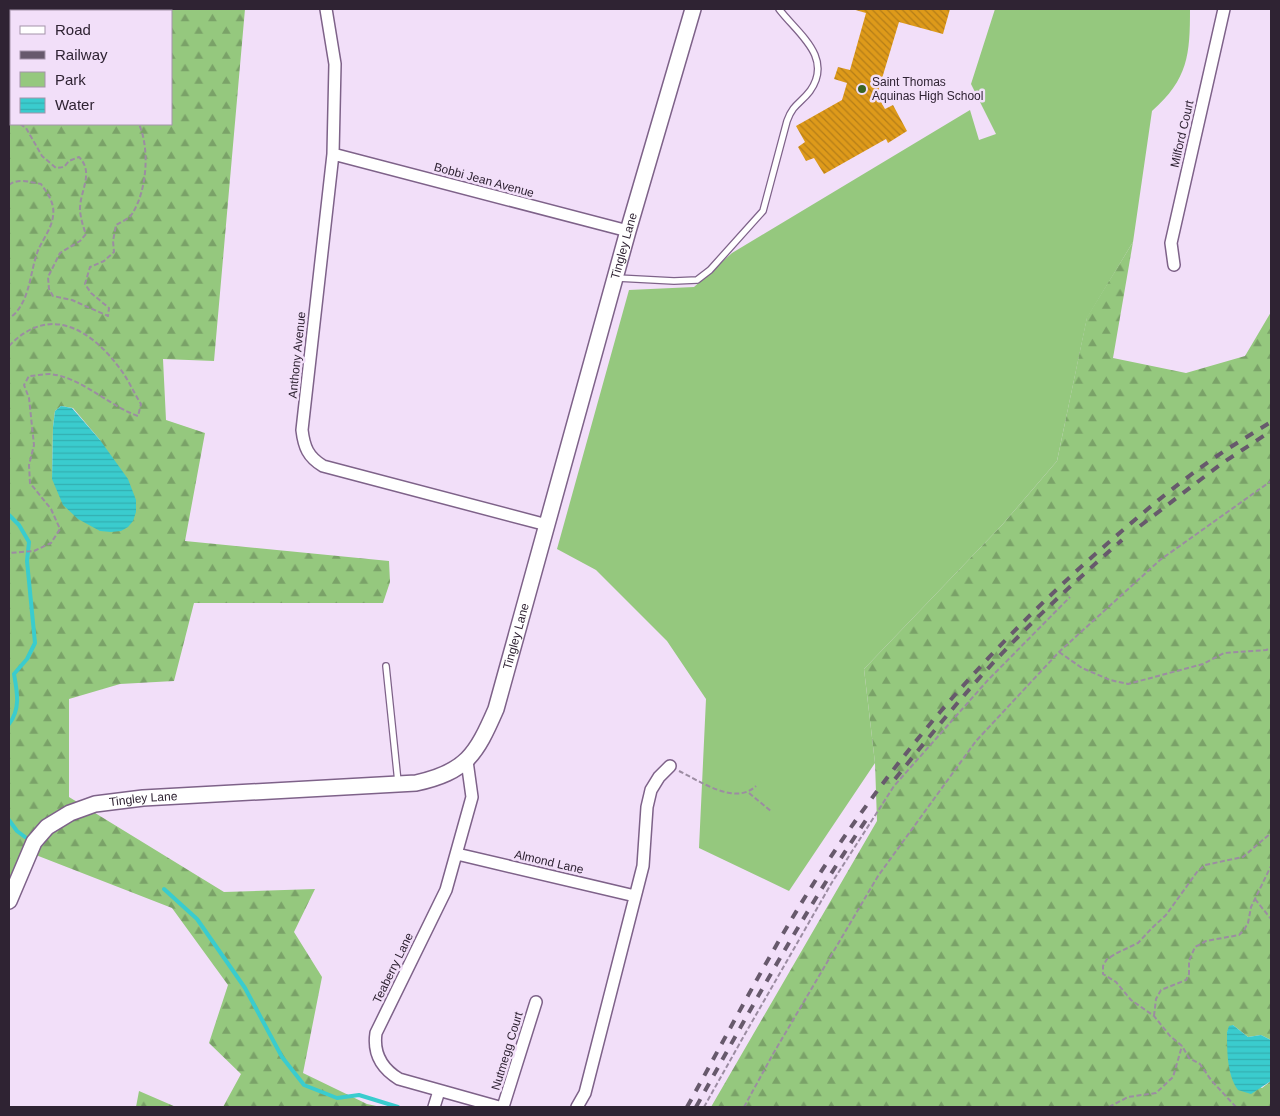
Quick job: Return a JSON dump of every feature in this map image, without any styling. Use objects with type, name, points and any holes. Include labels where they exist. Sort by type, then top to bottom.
[{"type":"street","name":"Anthony Avenue","points":[[326,9],[335,64],[333,154],[302,430],[307,452],[323,466],[547,525]]},
{"type":"street","name":"Tingley Lane","points":[[9,901],[34,842],[47,826],[70,813],[96,804],[160,796],[416,783],[444,776],[467,762],[485,734],[496,709],[628,231],[693,9]]},
{"type":"street","name":"Milford Court","points":[[1174,265],[1171,243],[1224,9]]},
{"type":"street","name":"Bobbi Jean Avenue","points":[[333,154],[628,231]]},
{"type":"street","name":"Teaberry Lane","points":[[467,762],[472,797],[446,890],[376,1033],[375,1041],[378,1058],[391,1075],[406,1082],[498,1107]]},
{"type":"street","points":[[577,1107],[584,1093],[643,866],[651,790],[659,777],[670,766]]},
{"type":"street","name":"Almond Lane","points":[[457,854],[635,896]]},
{"type":"street","name":"Nutmegg Court","points":[[503,1107],[536,1002]]},
{"type":"street","points":[[434,1107],[439,1091]]},
{"type":"lane","points":[[616,278],[674,281],[697,280],[710,270],[763,211],[791,110],[810,91],[817,79],[818,64],[813,49],[778,9]]},
{"type":"lane","points":[[386,666],[398,784]]},
{"type":"path","points":[[22,125],[26,128],[42,156],[56,168],[64,167],[69,161],[79,157],[85,163],[86,178],[80,209],[86,234],[80,241],[60,253],[48,277],[48,289],[53,296],[72,300],[108,316],[109,308],[91,293],[85,284],[90,267],[104,261],[114,252],[113,241],[116,225],[131,216],[140,198],[146,159],[139,125]]},
{"type":"path","points":[[9,186],[12,182],[26,181],[41,184],[50,196],[53,208],[53,217],[39,250],[26,293],[20,308],[9,318]]},
{"type":"path","points":[[9,346],[34,327],[50,323],[74,327],[98,344],[116,364],[141,404],[138,416],[124,411],[72,380],[49,374],[29,376],[24,385],[29,398],[34,445],[29,465],[30,483],[51,509],[60,529],[51,543],[34,550],[9,552]]},
{"type":"path","points":[[744,1107],[878,876],[976,741],[1059,652],[1160,560],[1271,481]]},
{"type":"path","points":[[704,1107],[827,892],[894,786],[988,680],[1070,597]]},
{"type":"path","points":[[1059,652],[1082,668],[1110,680],[1128,684],[1203,664],[1224,653],[1271,648]]},
{"type":"path","points":[[670,766],[712,788],[740,794],[749,793],[756,786]]},
{"type":"path","points":[[749,793],[772,812]]},
{"type":"path","points":[[1236,1107],[1200,1064],[1189,1058],[1182,1046],[1170,1036],[1154,1016],[1131,1000],[1116,982],[1103,974],[1103,966],[1107,959],[1116,953],[1138,944],[1166,915],[1197,872],[1205,865],[1243,857],[1271,833]]},
{"type":"path","points":[[1154,1016],[1156,998],[1161,990],[1186,980],[1190,974],[1189,962],[1195,947],[1206,941],[1239,935],[1248,923],[1251,907],[1271,866]]},
{"type":"path","points":[[1255,899],[1271,919]]},
{"type":"path","points":[[1109,1107],[1128,1096],[1156,1093],[1173,1077],[1182,1046]]},
{"type":"green space","points":[[9,9],[245,9],[214,361],[163,359],[166,420],[205,433],[185,541],[389,561],[390,582],[383,603],[194,603],[174,681],[120,684],[69,699],[69,797],[224,892],[315,889],[294,932],[322,977],[303,1073],[367,1104],[381,1107],[223,1107],[241,1074],[209,1043],[228,985],[172,908],[23,850],[9,882]],"holes":[[[61,406],[73,408],[100,440],[52,479],[55,411]]]},
{"type":"green space","points":[[995,9],[1190,9],[1187,53],[1180,77],[1164,99],[1152,111],[1133,242],[1087,318],[1057,461],[1002,525],[864,669],[875,763],[789,891],[699,848],[706,699],[667,641],[596,570],[557,549],[629,290],[694,287],[732,253],[970,110],[979,140],[996,134],[971,84]]},
{"type":"green space","points":[[1133,242],[1113,358],[1186,373],[1245,356],[1271,312],[1271,1040],[1261,1035],[1248,1037],[1233,1025],[1227,1032],[1231,1075],[1262,1088],[1271,1081],[1271,1107],[711,1107],[877,821],[875,763],[864,669],[1002,525],[1057,461],[1087,317]]},
{"type":"green space","points":[[139,1091],[176,1107],[136,1107]]},
{"type":"water","points":[[61,406],[72,408],[100,440],[128,479],[136,500],[136,512],[133,521],[121,531],[100,531],[78,519],[63,505],[52,479],[53,427],[55,411]]},
{"type":"water","points":[[1233,1025],[1248,1037],[1261,1035],[1271,1040],[1271,1081],[1251,1094],[1238,1090],[1230,1070],[1227,1032],[1229,1026]]},
{"type":"building","name":"Saint Thomas Aquinas High School","points":[[852,9],[950,9],[943,34],[899,22],[877,95],[885,109],[893,105],[907,131],[888,143],[886,139],[824,174],[814,158],[806,161],[798,147],[805,142],[796,126],[842,100],[847,83],[834,79],[838,67],[850,70],[866,13]]},
{"type":"waterway","points":[[9,515],[19,525],[29,542],[27,561],[35,643],[27,659],[14,674],[17,706],[9,724]]},
{"type":"waterway","points":[[9,820],[17,831],[25,837]]},
{"type":"waterway","points":[[164,889],[197,919],[245,988],[282,1057],[304,1085],[337,1098],[359,1095],[398,1107]]},
{"type":"railway","points":[[687,1107],[771,954],[826,864],[885,781],[949,702],[1018,627],[1107,544],[1201,468],[1230,447],[1271,422]]},
{"type":"railway","points":[[1140,526],[1221,464],[1271,431]]},
{"type":"railway","points":[[895,779],[954,707],[1001,655],[1055,600],[1122,540]]},
{"type":"railway","points":[[696,1107],[799,926],[866,820]]},
{"type":"place","name":"Saint Thomas Aquinas High School","points":[[862,89]]}]
